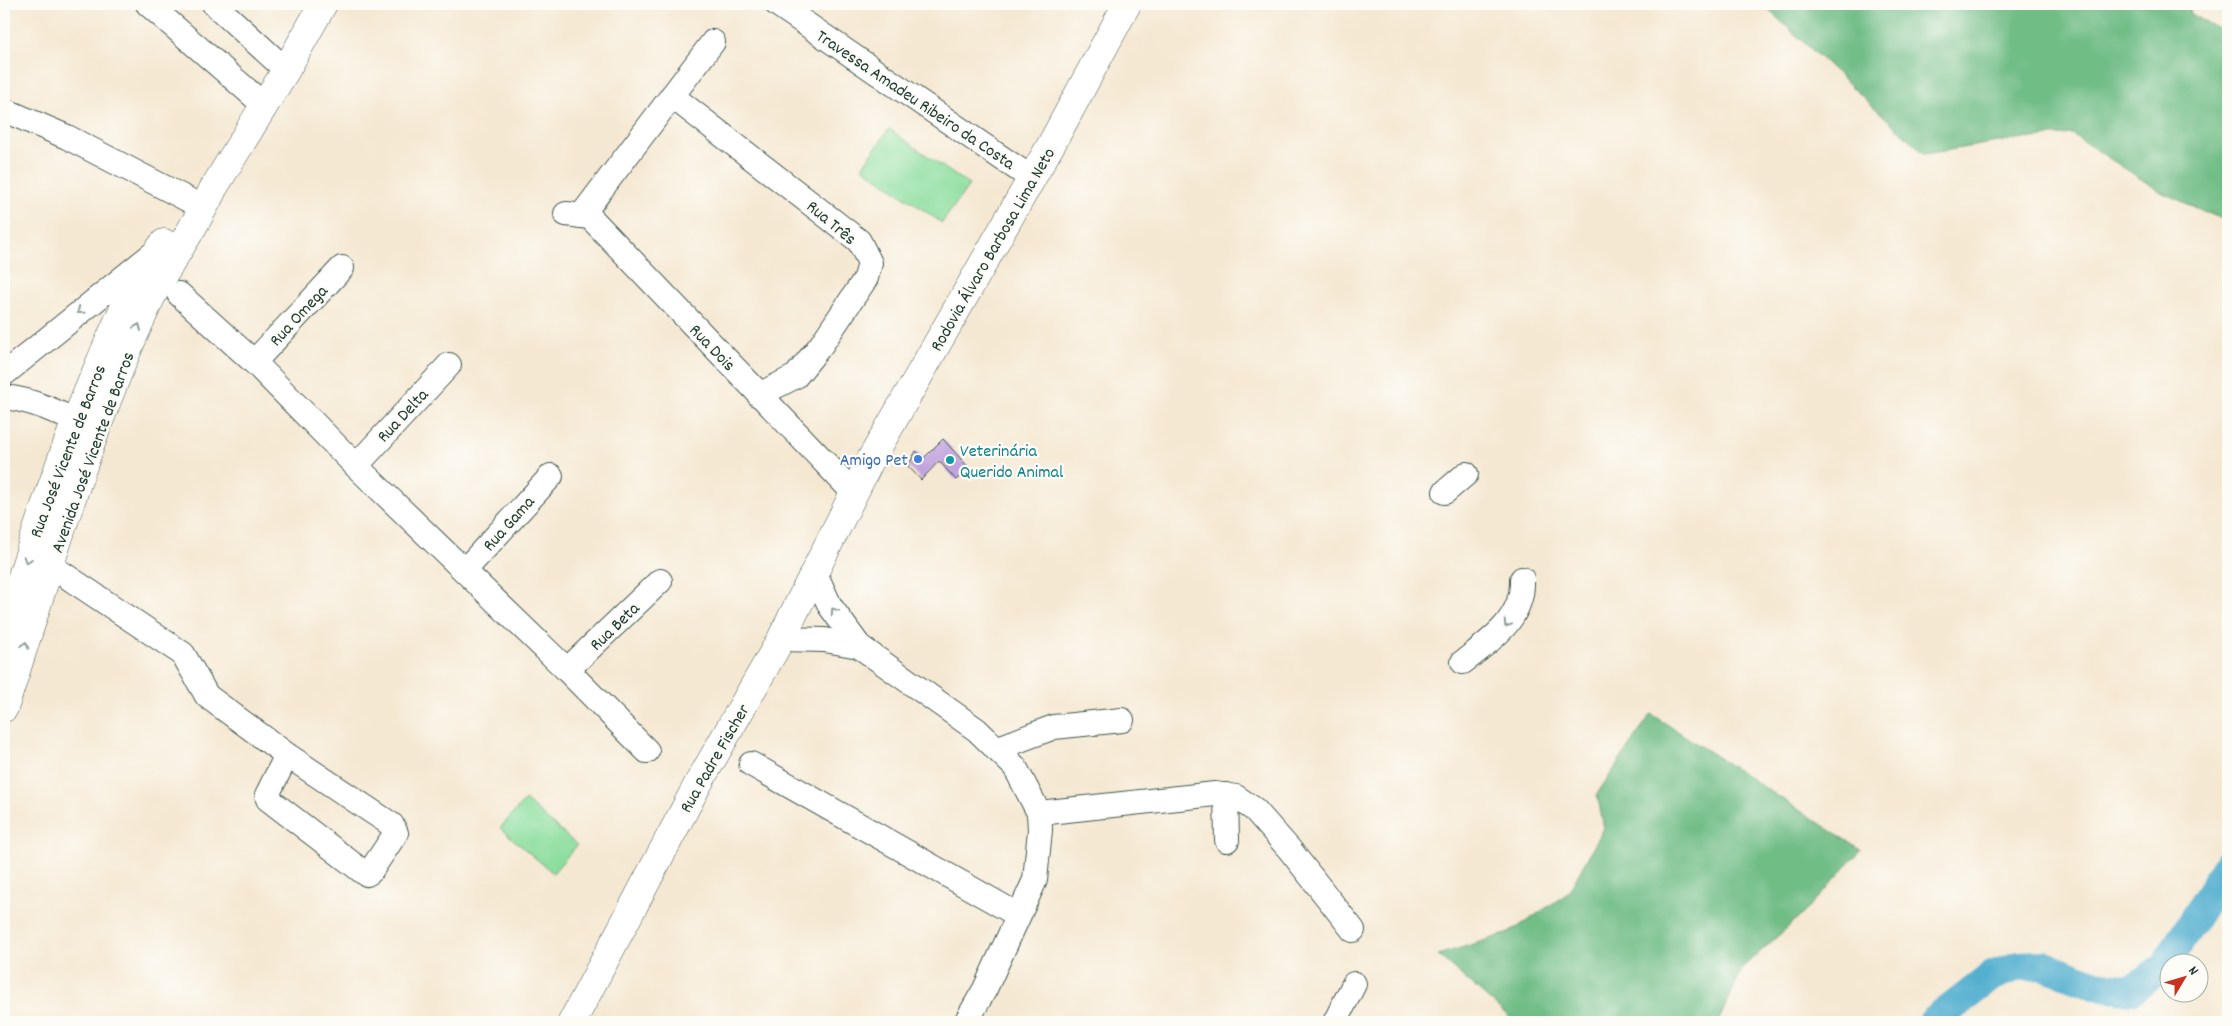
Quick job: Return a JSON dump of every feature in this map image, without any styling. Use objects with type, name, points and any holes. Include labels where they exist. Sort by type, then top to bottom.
[{"type":"main road","points":[[205,200],[286,70],[324,4]]},
{"type":"main road","name":"Rodovia Álvaro Barbosa Lima Neto","points":[[854,493],[870,461],[1052,143],[1127,4]]},
{"type":"main road","name":"Rua José Vicente de Barros","points":[[4,633],[45,502],[85,426],[129,295],[157,251],[205,200]]},
{"type":"main road","name":"Avenida José Vicente de Barros","points":[[4,708],[51,566],[85,426],[148,304],[205,200]]},
{"type":"main road","name":"Rua Padre Fischer","points":[[572,1022],[698,784],[782,639],[854,493]]},
{"type":"street","points":[[148,4],[264,105]]},
{"type":"street","points":[[214,4],[286,70]]},
{"type":"street","name":"Travessa Amadeu Ribeiro da Costa","points":[[777,4],[1031,178]]},
{"type":"street","points":[[672,96],[713,42]]},
{"type":"street","name":"Rua Dois","points":[[672,96],[573,215],[590,218],[854,493]]},
{"type":"street","name":"Rua Três","points":[[672,96],[859,241],[870,263],[866,278],[821,345],[796,376],[759,395]]},
{"type":"street","points":[[4,110],[68,136],[205,200]]},
{"type":"street","points":[[4,374],[157,251]]},
{"type":"street","name":"Rua Omega","points":[[254,362],[342,268]]},
{"type":"street","points":[[179,294],[254,362],[356,466],[568,670],[647,750]]},
{"type":"street","name":"Rua Delta","points":[[356,466],[449,365]]},
{"type":"street","points":[[4,397],[32,403],[85,426]]},
{"type":"street","points":[[1445,492],[1466,474]]},
{"type":"street","name":"Rua Gama","points":[[465,570],[551,476]]},
{"type":"street","points":[[51,566],[183,654],[207,696],[287,755],[395,829],[396,832],[370,872],[367,874],[363,872],[268,799],[267,795],[287,755]]},
{"type":"street","points":[[815,573],[830,606],[859,646],[977,730],[1015,767],[1039,812],[1040,830],[1035,880],[985,989],[966,1022]]},
{"type":"street","points":[[1463,662],[1502,631],[1520,604],[1522,579]]},
{"type":"street","name":"Rua Beta","points":[[568,670],[660,581]]},
{"type":"street","points":[[782,639],[825,640],[859,646]]},
{"type":"street","points":[[996,749],[1054,727],[1122,720]]},
{"type":"street","points":[[750,764],[1018,915]]},
{"type":"street","points":[[1039,812],[1226,794],[1245,802],[1255,810],[1290,850],[1353,930]]},
{"type":"street","points":[[1226,794],[1227,840]]},
{"type":"street","points":[[1335,1022],[1354,984]]},
{"type":"green space","points":[[1762,4],[2191,4],[2189,13],[2228,34],[2228,222],[2161,192],[2072,134],[2004,141],[1925,154]]},
{"type":"green space","points":[[889,129],[969,185],[942,223],[862,167]]},
{"type":"green space","points":[[1651,714],[1861,850],[1804,913],[1743,967],[1718,1022],[1515,1022],[1438,955],[1509,933],[1568,893],[1604,828],[1597,794]]},
{"type":"green space","points":[[525,800],[577,845],[553,873],[500,828]]},
{"type":"building","points":[[943,439],[969,468],[956,480],[939,461],[921,480],[908,466],[916,451],[924,458]]},
{"type":"waterway","points":[[1933,1022],[1992,976],[2018,966],[2043,965],[2096,985],[2131,990],[2164,967],[2228,864]]},
{"type":"place","name":"Amigo Pet","points":[[918,459]]},
{"type":"place","name":"Veterinária Querido Animal","points":[[950,460]]}]
